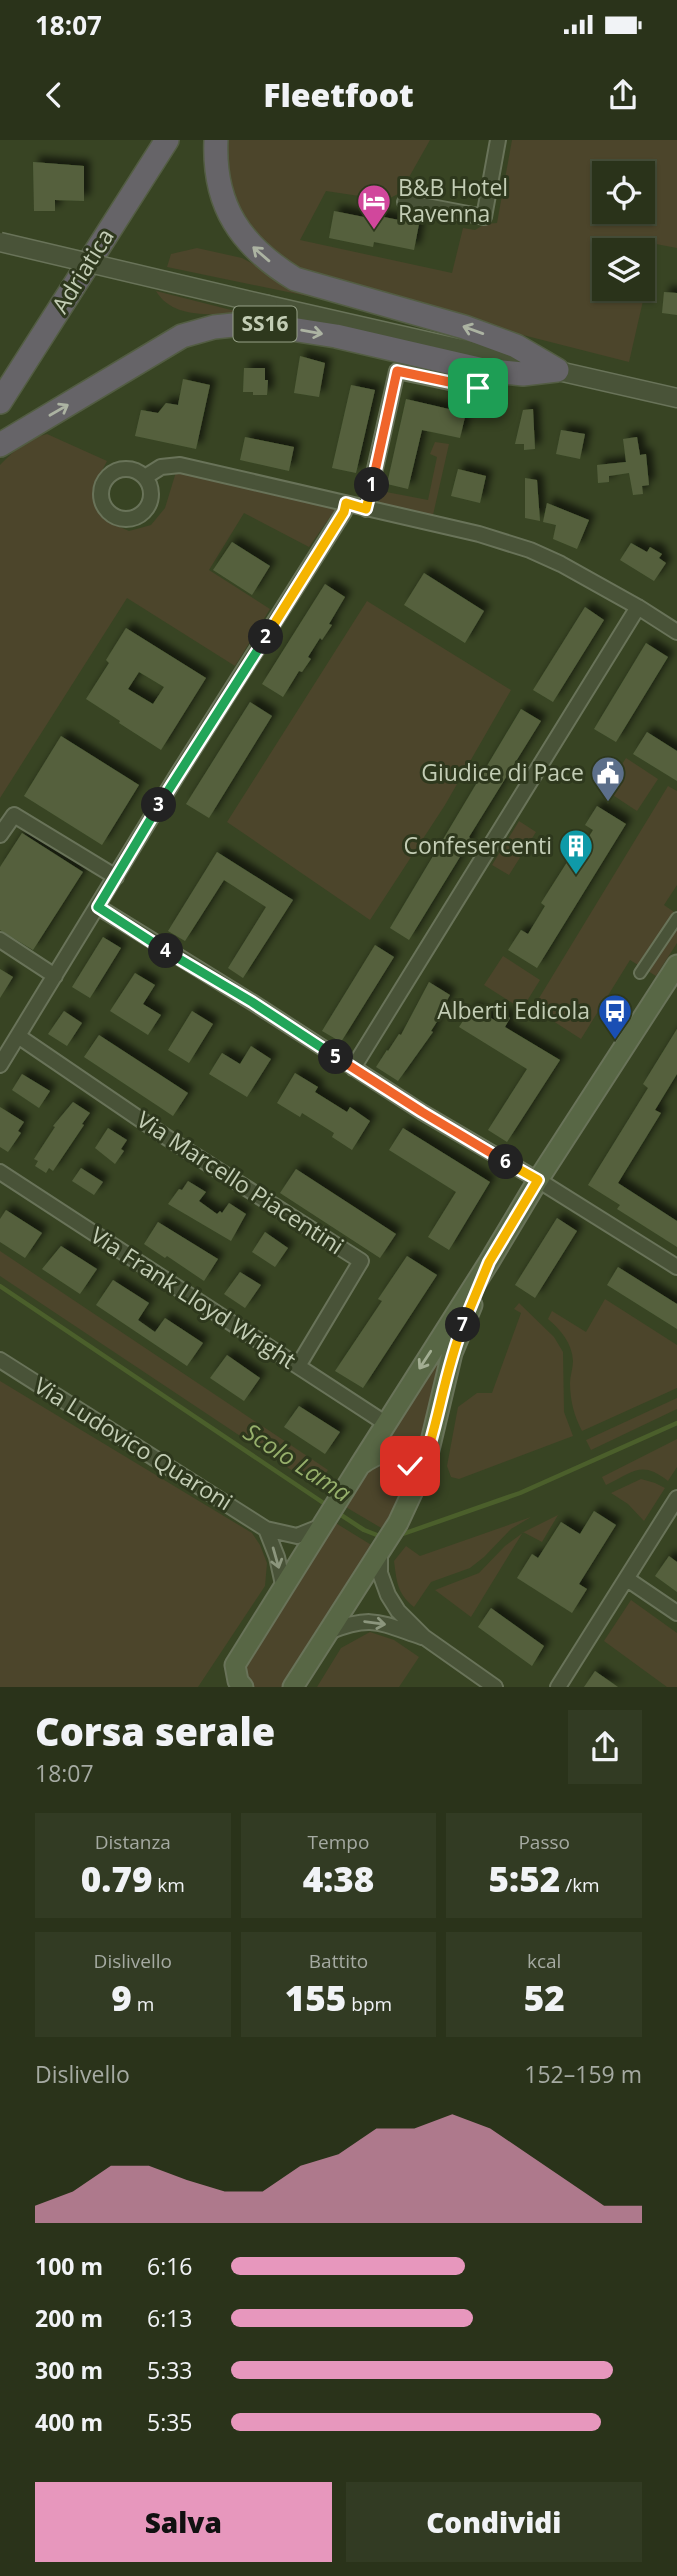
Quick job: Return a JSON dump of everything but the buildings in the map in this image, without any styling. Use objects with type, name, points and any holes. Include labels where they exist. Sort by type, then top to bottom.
[{"type":"highway","name":"Adriatica","points":[[0,374],[150,140]]},
{"type":"highway","name":"Adriatica","points":[[0,402],[167,140]]},
{"type":"highway","name":"SS16","points":[[216,140],[218,177],[231,217],[241,235],[277,268],[295,279],[464,327],[516,346],[557,370]]},
{"type":"highway","name":"SS16","points":[[0,445],[182,336],[214,327],[253,323],[286,327],[483,370],[523,374],[557,370]]},
{"type":"main road","points":[[222,1687],[538,1180],[677,967]]},
{"type":"main road","points":[[293,1687],[398,1523],[418,1480],[428,1454],[452,1353],[489,1262]]},
{"type":"main road","points":[[360,1465],[374,1455],[386,1451],[400,1456],[418,1480]]},
{"type":"main road","points":[[236,1665],[238,1681],[243,1687]]},
{"type":"street","points":[[405,202],[484,216],[498,140]]},
{"type":"street","points":[[0,242],[677,398]]},
{"type":"street","points":[[366,509],[397,371],[478,388],[483,370]]},
{"type":"street","points":[[145,477],[161,467],[180,466],[479,534],[530,550],[561,564],[677,632]]},
{"type":"street","points":[[0,1065],[344,512],[346,503]]},
{"type":"street","points":[[353,1068],[638,607]]},
{"type":"street","points":[[0,835],[13,815],[116,877]]},
{"type":"street","points":[[98,907],[422,1112],[538,1180],[677,1267]]},
{"type":"street","points":[[640,973],[677,918]]},
{"type":"street","points":[[0,940],[55,976]]},
{"type":"street","name":"Via Marcello Piacentini","points":[[18,1036],[169,1139],[361,1261],[298,1366]]},
{"type":"street","name":"Via Frank Lloyd Wright","points":[[0,1172],[385,1423]]},
{"type":"street","name":"Via Ludovico Quaroni","points":[[0,1360],[266,1528]]},
{"type":"street","points":[[558,1687],[677,1498]]},
{"type":"street","points":[[266,1528],[298,1536],[322,1526]]},
{"type":"street","points":[[266,1528],[277,1557],[284,1589]]},
{"type":"street","points":[[380,1551],[380,1573],[388,1595],[398,1611],[424,1637],[495,1687]]},
{"type":"street","points":[[627,1579],[677,1613]]},
{"type":"street","points":[[326,1633],[352,1623],[373,1621],[424,1637]]},
{"type":"shaded area","points":[[222,140],[430,140],[400,193],[386,200],[326,191],[300,240],[452,273],[463,228],[475,230],[485,224],[497,223],[512,140],[677,140],[677,248],[656,244],[655,248],[655,238],[592,238],[592,301],[643,301],[629,362],[298,274],[266,250],[241,219],[229,185]]},
{"type":"shaded area","points":[[197,248],[242,258],[317,298],[167,267],[171,254]]},
{"type":"shaded area","points":[[156,291],[243,313],[207,314],[183,311],[163,300]]},
{"type":"shaded area","points":[[47,434],[107,461],[95,484],[95,506],[113,524],[129,531],[151,525],[165,508],[176,472],[337,507],[309,547],[244,513],[209,570],[270,609],[235,666],[127,598],[0,798],[0,465],[27,442]]},
{"type":"shaded area","points":[[435,442],[449,444],[433,515],[378,504],[381,491],[428,500],[437,457],[430,454]]},
{"type":"shaded area","points":[[367,601],[511,690],[445,805],[370,920],[227,822]]},
{"type":"shaded area","points":[[626,758],[658,779],[637,811],[605,790]]},
{"type":"shaded area","points":[[668,786],[677,791],[677,885],[664,905],[677,914],[677,943],[656,976],[630,960],[581,1039],[533,1008]]},
{"type":"shaded area","points":[[519,821],[536,832],[509,875],[492,865]]},
{"type":"shaded area","points":[[503,956],[540,980],[522,1009],[484,985]]},
{"type":"shaded area","points":[[0,1251],[328,1470],[317,1487],[0,1276]]},
{"type":"shaded area","points":[[605,1299],[677,1345],[677,1388],[582,1431],[571,1396],[571,1348],[561,1332],[548,1319],[552,1311],[586,1332]]},
{"type":"shaded area","points":[[519,1303],[554,1337],[563,1352],[564,1412],[573,1436],[459,1479],[451,1477],[447,1466],[458,1407],[477,1393],[492,1393],[521,1313],[514,1309]]},
{"type":"shaded area","points":[[448,1345],[421,1465],[405,1450],[383,1444]]},
{"type":"shaded area","points":[[0,1381],[252,1533],[260,1545],[267,1563],[265,1586],[198,1687],[0,1687]]},
{"type":"shaded area","points":[[677,1398],[677,1409],[591,1450],[586,1440]]},
{"type":"shaded area","points":[[677,1439],[677,1467],[668,1481],[651,1471],[637,1470],[606,1485],[602,1477]]},
{"type":"shaded area","points":[[379,1461],[395,1461],[409,1482],[409,1489],[383,1529],[344,1506],[369,1466]]},
{"type":"shaded area","points":[[641,1479],[665,1488],[644,1521],[628,1504],[611,1493]]},
{"type":"shaded area","points":[[558,1515],[542,1542],[524,1532]]},
{"type":"shaded area","points":[[531,1517],[511,1529],[470,1568],[431,1582],[414,1607],[401,1592],[394,1561],[406,1546],[420,1556]]},
{"type":"shaded area","points":[[334,1522],[373,1546],[283,1687],[253,1687],[246,1672],[247,1662]]},
{"type":"shaded area","points":[[522,1533],[471,1617],[435,1590],[479,1573]]},
{"type":"shaded area","points":[[631,1600],[677,1633],[677,1687],[667,1687],[604,1641]]},
{"type":"shaded area","points":[[370,1632],[394,1640],[419,1657],[399,1687],[317,1687],[341,1648]]},
{"type":"waterway","name":"Scolo Lama","points":[[0,1286],[328,1506]]},
{"type":"waterway","name":"Scolo Lama","points":[[397,1536],[520,1493],[677,1423]]},
{"type":"waterway","name":"Scolo Lama","points":[[338,1513],[364,1530],[382,1537]]},
{"type":"place","name":"B&B Hotel Ravenna","points":[[374,231]]},
{"type":"place","name":"Giudice di Pace","points":[[608,803]]},
{"type":"place","name":"Confesercenti","points":[[576,876]]},
{"type":"place","name":"Alberti Edicola","points":[[615,1041]]},
{"type":"route","points":[[410,1466],[418,1480],[428,1454],[452,1353],[489,1262],[538,1180],[422,1112],[98,907],[176,777],[240,680],[344,512],[346,503],[366,509],[397,371],[478,388]]}]
